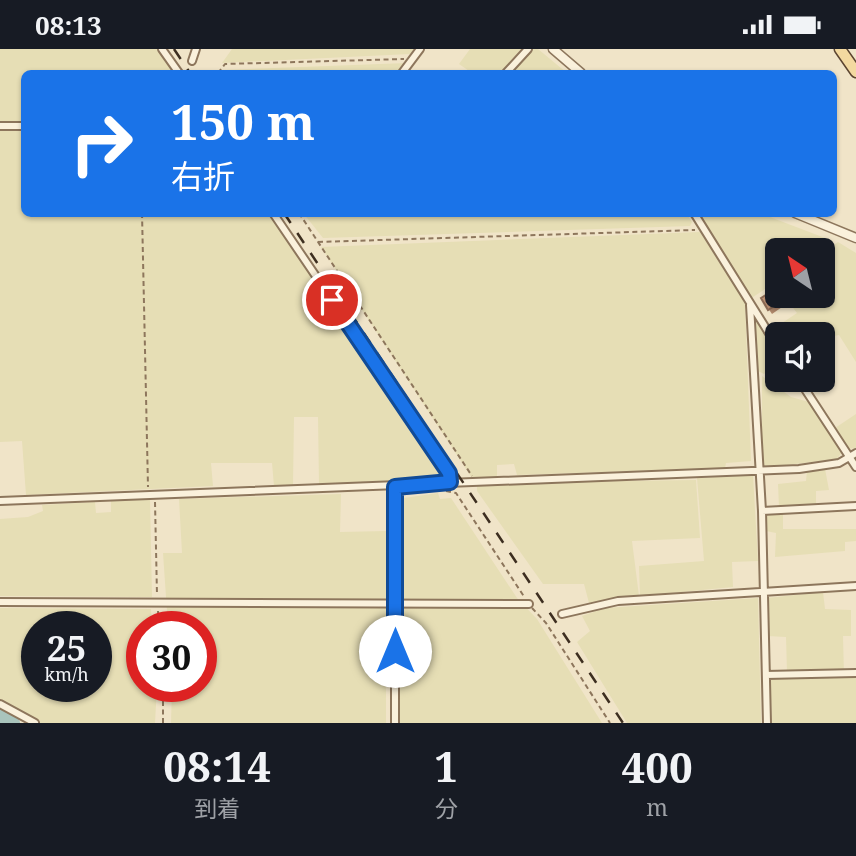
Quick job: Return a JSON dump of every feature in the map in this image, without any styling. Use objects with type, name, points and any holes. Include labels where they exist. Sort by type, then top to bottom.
[{"type":"main road","points":[[840,49],[856,72]]},
{"type":"street","points":[[162,49],[177,70]]},
{"type":"street","points":[[192,61],[196,49]]},
{"type":"street","points":[[404,70],[420,49]]},
{"type":"street","points":[[509,70],[528,49]]},
{"type":"street","points":[[553,49],[578,70]]},
{"type":"street","points":[[0,126],[21,125]]},
{"type":"street","points":[[277,217],[449,473],[450,482]]},
{"type":"street","points":[[696,217],[765,328]]},
{"type":"street","points":[[805,217],[856,238]]},
{"type":"street","points":[[750,305],[762,511],[767,723]]},
{"type":"street","points":[[808,392],[853,455],[856,467]]},
{"type":"street","points":[[0,501],[395,487],[474,480],[760,471],[818,467],[839,463],[853,455]]},
{"type":"street","points":[[395,487],[395,723]]},
{"type":"street","points":[[762,511],[856,506]]},
{"type":"street","points":[[562,614],[618,601],[763,594],[856,586]]},
{"type":"street","points":[[0,602],[529,604]]},
{"type":"street","points":[[766,675],[856,673]]},
{"type":"street","points":[[0,704],[35,723]]},
{"type":"path","points":[[220,70],[225,64],[412,59]]},
{"type":"path","points":[[142,217],[151,494],[158,611]]},
{"type":"path","points":[[302,217],[474,480]]},
{"type":"path","points":[[318,242],[701,229]]},
{"type":"path","points":[[163,702],[163,723]]},
{"type":"shaded area","points":[[0,49],[159,49],[174,70],[21,70],[21,217],[273,217],[448,478],[319,484],[318,417],[294,417],[293,485],[274,486],[272,463],[211,463],[213,486],[26,495],[22,441],[0,442]]},
{"type":"shaded area","points":[[232,49],[414,49],[410,54],[222,63]]},
{"type":"shaded area","points":[[470,49],[521,49],[503,70],[468,70],[459,64]]},
{"type":"shaded area","points":[[531,49],[538,49],[563,70],[513,70]]},
{"type":"shaded area","points":[[407,63],[401,70],[223,70]]},
{"type":"shaded area","points":[[306,217],[689,217],[692,222],[690,226],[323,238]]},
{"type":"shaded area","points":[[699,217],[770,217],[825,238],[765,238],[765,289],[750,299]]},
{"type":"shaded area","points":[[700,232],[745,303],[751,461],[726,463],[725,468],[517,475],[514,464],[497,465],[497,478],[472,478],[321,247]]},
{"type":"shaded area","points":[[838,242],[856,253],[856,362],[839,335],[835,336],[835,322],[784,322],[797,313],[793,308],[835,308],[835,244]]},
{"type":"shaded area","points":[[755,319],[765,334],[765,373],[758,371]]},
{"type":"shaded area","points":[[762,376],[765,378],[765,392],[784,392],[809,402],[842,452],[837,459],[762,468]]},
{"type":"shaded area","points":[[856,414],[856,448],[847,449],[835,428]]},
{"type":"shaded area","points":[[825,469],[829,490],[816,491],[816,505],[779,507],[778,484],[806,481],[807,471]]},
{"type":"shaded area","points":[[753,475],[758,561],[732,562],[733,587],[640,596],[639,566],[704,561],[697,478]]},
{"type":"shaded area","points":[[696,480],[700,538],[632,541],[639,596],[589,603],[584,584],[543,584],[477,491],[477,483]]},
{"type":"shaded area","points":[[438,493],[440,499],[451,498],[517,598],[537,619],[602,723],[395,723],[397,499]]},
{"type":"shaded area","points":[[341,494],[340,532],[386,531],[386,723],[171,723],[172,702],[217,702],[217,611],[167,611],[163,553],[182,553],[179,499]]},
{"type":"shaded area","points":[[150,498],[152,597],[0,596],[0,519],[28,517],[43,511],[42,505],[95,502],[96,513],[111,512],[111,501]]},
{"type":"shaded area","points":[[783,514],[783,529],[856,529],[856,541],[845,542],[845,551],[775,557],[776,533],[766,531],[765,515]]},
{"type":"shaded area","points":[[823,592],[825,609],[851,610],[851,636],[843,636],[844,676],[856,677],[856,723],[772,723],[770,674],[787,672],[786,637],[767,636],[767,598]]},
{"type":"shaded area","points":[[758,598],[761,723],[627,723],[577,642],[590,631],[582,616],[605,608]]},
{"type":"shaded area","points":[[0,608],[151,609],[126,611],[126,702],[156,702],[155,723],[40,723],[0,701]]},
{"type":"waterway","points":[[0,715],[13,723]]},
{"type":"railway","points":[[174,49],[188,70]]},
{"type":"railway","points":[[287,217],[623,723]]},
{"type":"route","points":[[332,300],[449,473],[450,482],[395,487],[395,651]]}]
